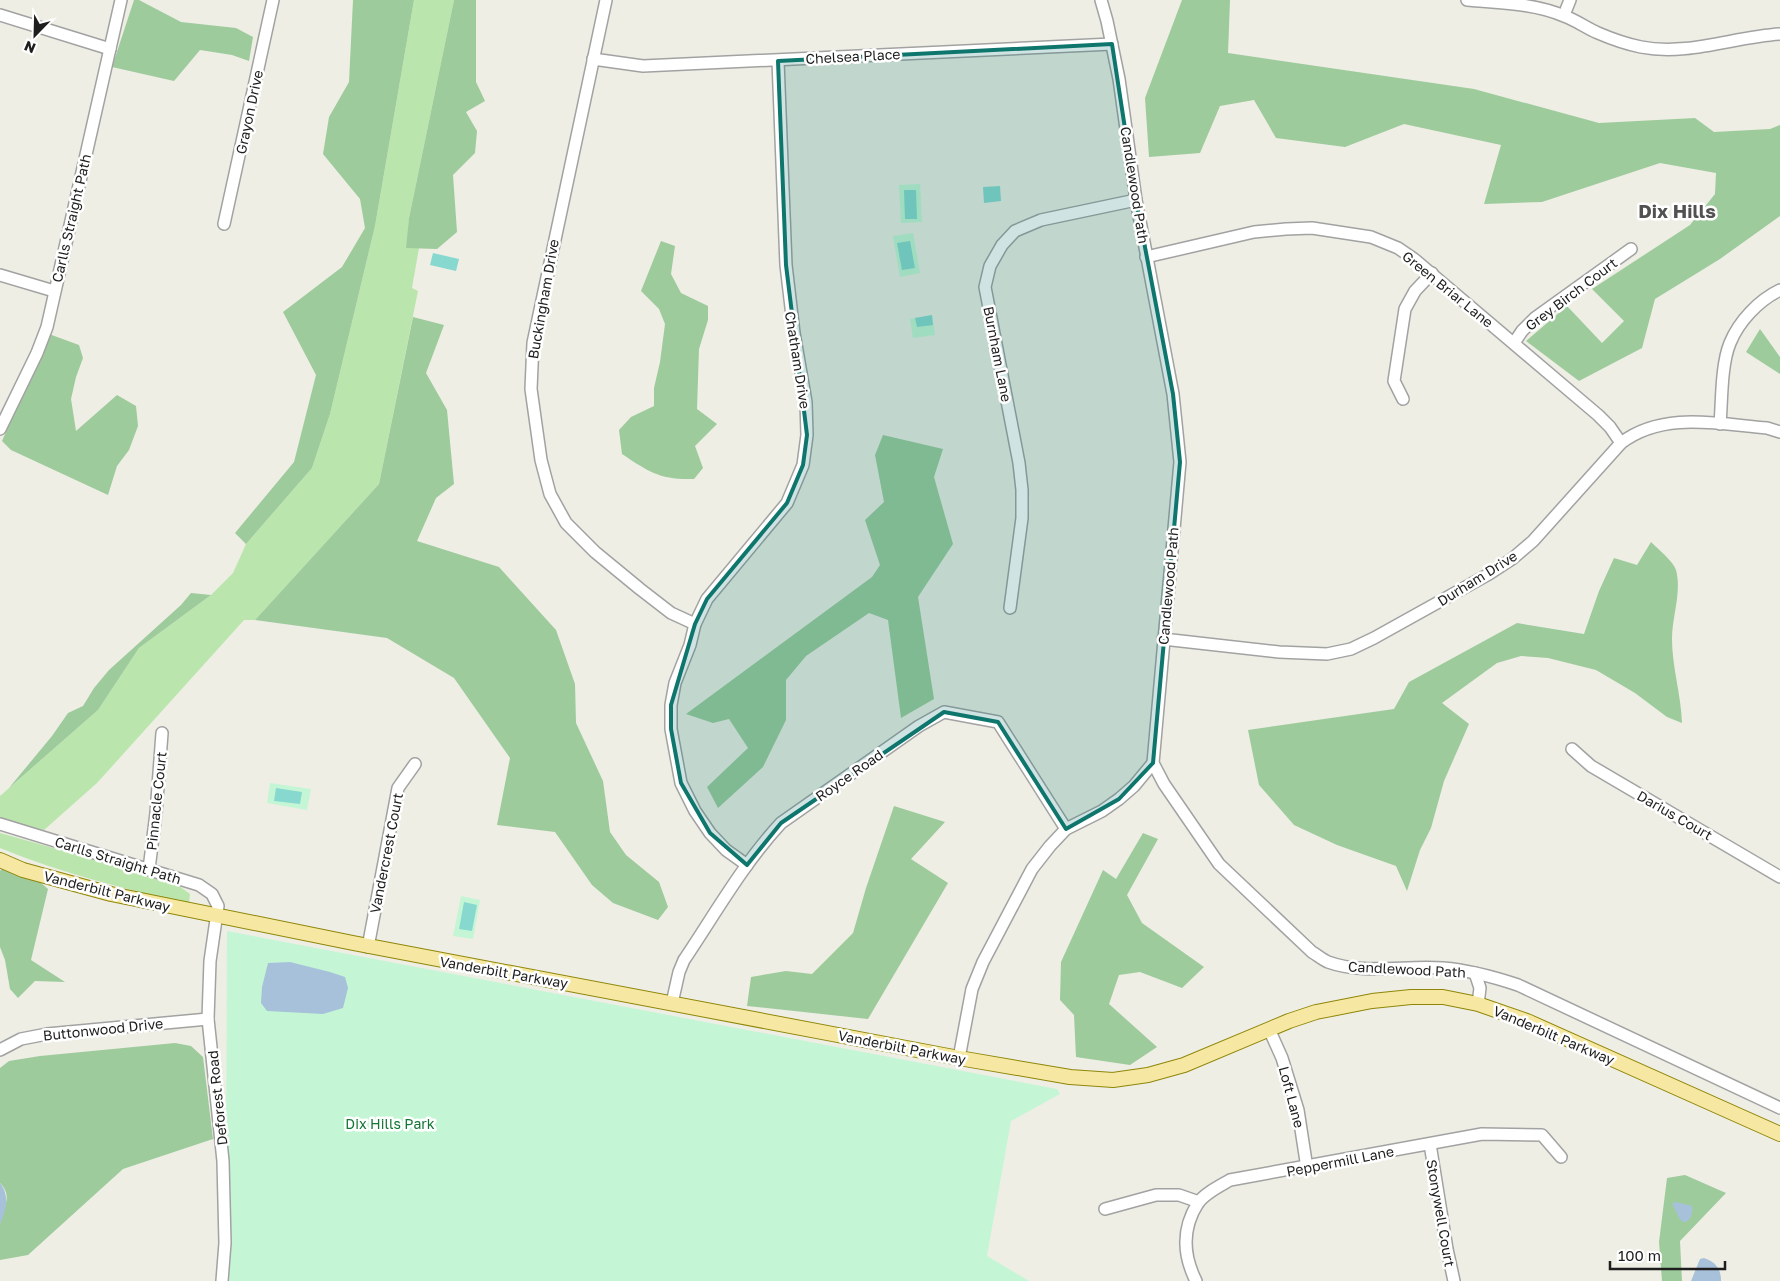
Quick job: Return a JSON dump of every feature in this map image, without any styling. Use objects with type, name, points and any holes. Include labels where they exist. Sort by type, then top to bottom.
[{"type":"main road","name":"Vanderbilt Parkway","points":[[0,860],[22,870],[111,894],[216,916],[672,1004],[1070,1077],[1113,1080],[1148,1075],[1184,1065],[1269,1029],[1316,1012],[1372,1001],[1411,997],[1443,997],[1478,1004],[1528,1021],[1780,1134]]},
{"type":"street","name":"Carlls Straight Path","points":[[0,429],[37,353],[46,327],[121,0]]},
{"type":"street","name":"Grayon Drive","points":[[224,224],[273,0]]},
{"type":"street","name":"Buckingham Drive","points":[[606,0],[533,343],[531,389],[541,460],[550,494],[566,523],[596,552],[640,589],[671,613],[695,624]]},
{"type":"street","name":"Candlewood Path","points":[[1101,0],[1119,79],[1136,200],[1173,394],[1180,462],[1153,763],[1164,784],[1220,864],[1312,952],[1327,961],[1361,969],[1444,968],[1475,973],[1518,985],[1780,1108]]},
{"type":"street","points":[[1467,0],[1518,4],[1564,15],[1597,33],[1642,48],[1686,49],[1780,34]]},
{"type":"street","points":[[1564,15],[1570,0]]},
{"type":"street","points":[[0,15],[110,49]]},
{"type":"street","name":"Chelsea Place","points":[[593,59],[642,66],[1112,44]]},
{"type":"street","name":"Chatham Drive","points":[[747,865],[726,850],[710,833],[694,811],[681,784],[671,730],[671,705],[675,684],[690,644],[695,624],[707,599],[787,503],[803,465],[808,435],[806,402],[794,333],[786,265],[778,60]]},
{"type":"street","name":"Burnham Lane","points":[[1010,608],[1022,518],[1022,490],[1019,463],[986,287],[990,266],[1002,245],[1015,231],[1041,220],[1136,200]]},
{"type":"street","name":"Green Briar Lane","points":[[1146,256],[1254,232],[1286,229],[1312,228],[1371,237],[1398,248],[1432,273],[1598,415],[1610,427],[1621,443]]},
{"type":"street","name":"Grey Birch Court","points":[[1514,343],[1522,331],[1535,318],[1631,249]]},
{"type":"street","points":[[1403,399],[1394,380],[1406,309],[1416,291],[1432,273]]},
{"type":"street","points":[[0,274],[54,292]]},
{"type":"street","points":[[1720,424],[1725,363],[1730,343],[1741,324],[1755,308],[1771,294],[1780,290]]},
{"type":"street","name":"Durham Drive","points":[[1164,640],[1279,652],[1327,654],[1351,648],[1382,634],[1512,559],[1533,541],[1621,443],[1633,434],[1662,424],[1681,422],[1767,428],[1780,432]]},
{"type":"street","name":"Royce Road","points":[[672,1004],[679,972],[684,960],[747,865],[781,823],[919,726],[944,712],[998,722],[1066,829]]},
{"type":"street","name":"Pinnacle Court","points":[[149,868],[156,813],[162,733]]},
{"type":"street","name":"Darius Court","points":[[1572,750],[1591,766],[1780,877]]},
{"type":"street","points":[[960,1058],[972,990],[983,962],[1032,869],[1066,829],[1102,811],[1119,799],[1134,786],[1153,763]]},
{"type":"street","name":"Vandercrest Court","points":[[368,946],[398,788],[415,764]]},
{"type":"street","name":"Carlls Straight Path","points":[[0,824],[199,884],[212,894],[218,906],[216,916]]},
{"type":"street","name":"Deforest Road","points":[[216,916],[210,961],[208,1019],[223,1161],[225,1243],[222,1281]]},
{"type":"street","name":"Candlewood Path","points":[[1475,973],[1480,988],[1478,1004]]},
{"type":"street","name":"Buttonwood Drive","points":[[0,1050],[21,1039],[47,1034],[208,1019]]},
{"type":"street","name":"Loft Lane","points":[[1269,1029],[1282,1058],[1298,1110],[1307,1168]]},
{"type":"street","name":"Peppermill Lane","points":[[1196,1281],[1188,1266],[1186,1248],[1187,1228],[1199,1202],[1216,1188],[1230,1180],[1307,1168],[1482,1134],[1542,1135],[1561,1157]]},
{"type":"street","name":"Stonywell Court","points":[[1430,1144],[1446,1249],[1454,1281]]},
{"type":"street","points":[[1105,1210],[1156,1195],[1179,1194],[1199,1202]]},
{"type":"highlighted area","points":[[1112,44],[1136,200],[1173,394],[1180,462],[1153,763],[1119,799],[1066,829],[998,722],[944,712],[781,823],[747,865],[710,833],[681,783],[671,729],[671,705],[695,624],[707,599],[787,503],[803,465],[807,435],[786,265],[778,61]]},
{"type":"green space","points":[[134,0],[139,0],[181,22],[236,28],[253,37],[249,61],[232,55],[200,50],[174,81],[112,67]]},
{"type":"green space","points":[[353,0],[414,0],[375,226],[330,414],[312,468],[246,544],[235,533],[294,462],[316,375],[283,312],[342,267],[365,228],[360,199],[323,154],[329,117],[349,82]]},
{"type":"green space","points":[[414,0],[454,0],[409,218],[407,247],[419,248],[412,288],[418,291],[379,484],[255,620],[244,620],[97,783],[44,830],[0,820],[0,796],[98,710],[139,648],[211,595],[233,573],[246,544],[312,468],[330,414],[375,226]]},
{"type":"green space","points":[[454,0],[476,0],[476,82],[485,101],[466,112],[477,131],[475,153],[453,175],[457,232],[437,249],[406,248],[409,218]]},
{"type":"green space","points":[[1182,0],[1230,0],[1228,53],[1474,89],[1599,123],[1695,118],[1714,132],[1770,129],[1780,125],[1780,216],[1720,259],[1655,299],[1642,348],[1579,381],[1526,341],[1567,306],[1602,343],[1624,321],[1592,289],[1690,225],[1715,194],[1716,173],[1660,163],[1542,202],[1484,204],[1501,145],[1404,124],[1345,147],[1276,138],[1254,100],[1220,106],[1200,153],[1149,157],[1145,98]]},
{"type":"green space","points":[[920,184],[922,222],[901,223],[899,185]]},
{"type":"green space","points":[[913,233],[920,273],[900,277],[893,236]]},
{"type":"green space","points":[[661,241],[675,246],[671,274],[681,293],[708,306],[708,320],[699,349],[697,409],[717,424],[695,446],[703,468],[694,479],[672,478],[655,474],[622,454],[619,430],[631,417],[654,406],[654,388],[660,362],[665,324],[659,309],[641,291]]},
{"type":"green space","points":[[932,315],[935,335],[913,338],[910,319]]},
{"type":"green space","points":[[413,317],[444,325],[426,373],[447,410],[454,484],[436,498],[417,541],[499,567],[556,630],[575,684],[576,723],[603,781],[610,832],[626,855],[659,882],[668,907],[658,920],[613,903],[592,885],[555,832],[497,825],[510,758],[454,678],[387,638],[255,620],[379,484]]},
{"type":"green space","points":[[1760,329],[1780,357],[1780,374],[1746,352]]},
{"type":"green space","points":[[49,334],[79,345],[83,358],[71,399],[76,431],[117,395],[136,406],[138,426],[129,450],[117,466],[108,495],[11,450],[2,441]]},
{"type":"green space","points":[[883,435],[943,449],[934,477],[953,544],[918,597],[934,699],[901,718],[888,620],[869,613],[806,656],[786,680],[786,720],[763,767],[718,808],[707,787],[748,748],[729,719],[713,723],[686,714],[872,577],[880,565],[865,520],[884,502],[875,455]]},
{"type":"green space","points":[[1651,542],[1675,567],[1678,578],[1672,639],[1682,723],[1667,717],[1635,693],[1596,670],[1548,658],[1521,656],[1497,663],[1442,703],[1469,724],[1444,781],[1431,828],[1420,850],[1407,891],[1396,866],[1337,845],[1294,825],[1259,785],[1248,730],[1394,709],[1409,682],[1517,623],[1584,634],[1599,591],[1614,558],[1637,565]]},
{"type":"green space","points":[[191,593],[211,595],[139,648],[98,710],[9,788],[52,736],[68,713],[83,706],[94,688],[109,670],[181,605]]},
{"type":"green space","points":[[270,783],[311,789],[307,810],[267,803]]},
{"type":"green space","points":[[894,806],[945,822],[911,859],[948,883],[868,1019],[747,1006],[751,977],[786,971],[812,974],[853,933]]},
{"type":"green space","points":[[0,833],[146,874],[179,886],[190,894],[189,904],[93,880],[23,857],[0,848]]},
{"type":"green space","points":[[1143,833],[1158,839],[1127,895],[1142,923],[1204,967],[1182,988],[1140,972],[1119,975],[1109,1004],[1157,1047],[1130,1065],[1076,1057],[1074,1015],[1060,1000],[1061,962],[1103,870],[1116,879]]},
{"type":"green space","points":[[3,867],[40,882],[48,889],[31,960],[65,982],[35,981],[18,998],[10,989],[5,960],[0,947],[0,871]]},
{"type":"green space","points":[[461,896],[480,900],[473,939],[453,936]]},
{"type":"green space","name":"Dix Hills Park","points":[[227,931],[1057,1089],[1060,1094],[1011,1121],[987,1256],[1029,1281],[223,1281],[226,1167]]},
{"type":"green space","points":[[175,1043],[191,1046],[203,1057],[213,1139],[123,1169],[28,1255],[0,1260],[0,1224],[7,1198],[4,1188],[0,1183],[0,1068],[9,1061],[40,1056]]},
{"type":"green space","points":[[1685,1175],[1726,1193],[1680,1241],[1682,1281],[1662,1281],[1659,1242],[1667,1178]]},
{"type":"shaded area","points":[[1000,186],[1001,201],[984,203],[983,187]]},
{"type":"shaded area","points":[[904,190],[916,190],[917,219],[905,219]]},
{"type":"shaded area","points":[[910,241],[915,268],[902,270],[897,243]]},
{"type":"shaded area","points":[[433,253],[459,259],[456,271],[430,265]]},
{"type":"shaded area","points":[[932,315],[933,325],[917,327],[915,318]]},
{"type":"shaded area","points":[[276,788],[302,792],[300,804],[274,801]]},
{"type":"shaded area","points":[[464,902],[477,905],[472,931],[459,929]]},
{"type":"shaded area","points":[[290,962],[345,977],[348,988],[343,1008],[323,1014],[267,1011],[261,1003],[262,987],[268,963]]},
{"type":"shaded area","points":[[0,1183],[5,1193],[6,1203],[0,1224]]},
{"type":"shaded area","points":[[1676,1202],[1692,1206],[1688,1221],[1683,1222],[1679,1217],[1672,1204]]},
{"type":"shaded area","points":[[1704,1258],[1717,1267],[1721,1281],[1691,1281],[1700,1259]]},
{"type":"district","name":"Dix Hills","points":[[1677,210]]}]
